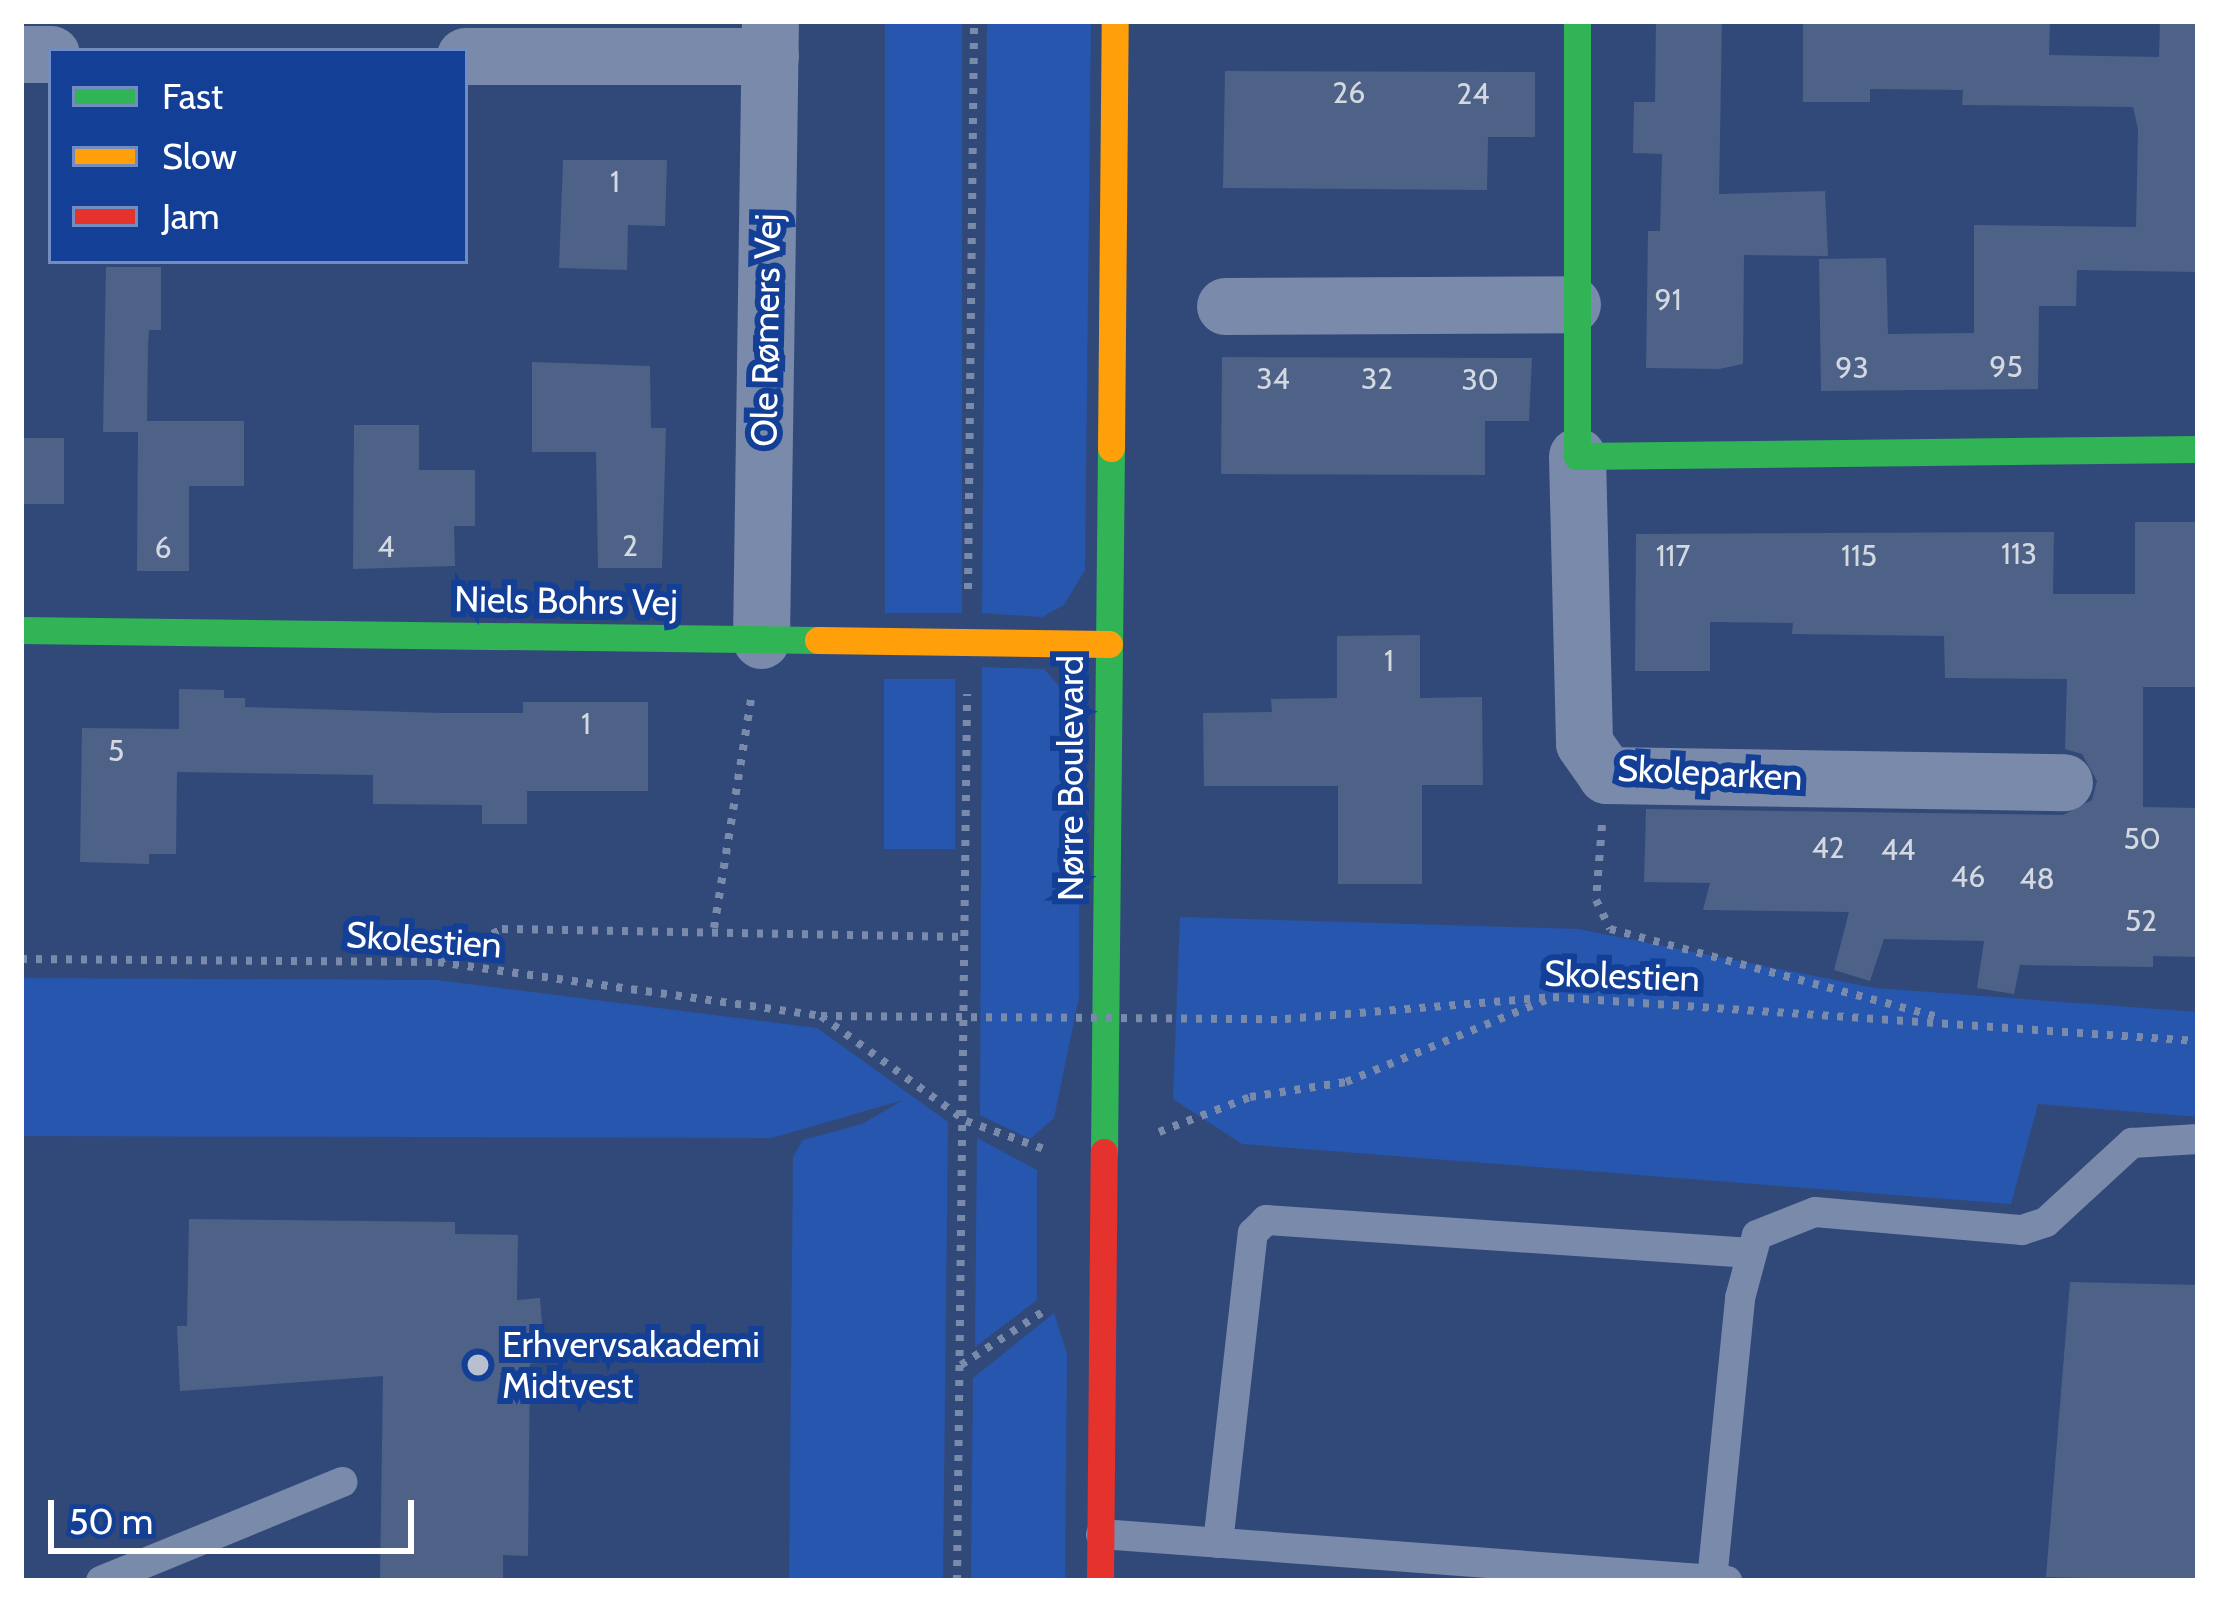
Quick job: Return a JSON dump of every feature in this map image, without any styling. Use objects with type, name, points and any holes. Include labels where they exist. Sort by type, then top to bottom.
[{"type":"street","name":"Nørre Boulevard","points":[[1100,1581],[1115,21]]},
{"type":"street","name":"Skoleparken","points":[[1577,21],[1572,304],[1584,743],[1606,775],[2064,782]]},
{"type":"street","points":[[468,56],[770,39]]},
{"type":"street","name":"Ole Rømers Vej","points":[[761,640],[770,39]]},
{"type":"street","points":[[1225,306],[1572,304]]},
{"type":"street","points":[[1576,456],[2198,449]]},
{"type":"street","name":"Niels Bohrs Vej","points":[[21,630],[1109,644]]},
{"type":"lane","points":[[1712,1580],[1748,1253],[1771,1224],[1815,1212],[2021,1230],[2046,1222],[2132,1143],[2198,1139]]},
{"type":"lane","points":[[1218,1543],[1253,1233],[1266,1220],[1284,1215],[1748,1253]]},
{"type":"lane","points":[[100,1581],[342,1483]]},
{"type":"lane","points":[[1101,1534],[1727,1581]]},
{"type":"path","points":[[957,1581],[966,1120],[974,21]]},
{"type":"path","points":[[714,928],[761,640]]},
{"type":"path","name":"Skolestien","points":[[1606,775],[1596,900],[1610,929],[1957,1022]]},
{"type":"path","points":[[438,962],[502,929],[714,928],[966,937]]},
{"type":"path","name":"Skolestien","points":[[21,959],[438,962],[820,1016],[1285,1019],[1553,997],[2198,1041]]},
{"type":"path","points":[[1156,1132],[1250,1096],[1368,1074],[1553,997]]},
{"type":"path","points":[[820,1016],[966,1120],[1105,1172]]},
{"type":"path","points":[[1052,1152],[1052,1174]]},
{"type":"path","points":[[960,1366],[1048,1309],[1048,1286]]},
{"type":"shaded area","points":[[885,21],[962,21],[962,613],[885,613]]},
{"type":"shaded area","points":[[987,21],[1091,21],[1085,570],[1064,605],[1042,617],[982,613]]},
{"type":"shaded area","points":[[982,667],[1044,669],[1079,709],[1079,997],[1054,1118],[1030,1139],[980,1115]]},
{"type":"shaded area","points":[[884,679],[955,679],[955,849],[884,849]]},
{"type":"shaded area","points":[[1180,917],[1578,929],[1875,988],[2198,1012],[2198,1117],[2038,1104],[2011,1204],[1242,1144],[1173,1099]]},
{"type":"shaded area","points":[[21,978],[436,980],[817,1028],[948,1122],[943,1581],[789,1581],[793,1157],[803,1140],[862,1124],[903,1100],[772,1138],[21,1136]]},
{"type":"shaded area","points":[[977,1138],[1037,1170],[1037,1300],[975,1347]]},
{"type":"shaded area","points":[[1054,1313],[1067,1354],[1065,1581],[971,1581],[973,1378]]},
{"type":"building","points":[[1656,21],[1722,21],[1719,194],[1825,191],[1828,256],[1744,255],[1743,364],[1719,369],[1646,368],[1648,231],[1660,231],[1662,154],[1633,153],[1634,102],[1655,102]]},
{"type":"building","points":[[1803,21],[2050,21],[2049,55],[2159,57],[2160,21],[2198,21],[2198,272],[2077,270],[2076,306],[2039,306],[2038,389],[1821,391],[1819,259],[1886,258],[1888,334],[1974,333],[1974,225],[2136,227],[2138,129],[2133,107],[1962,105],[1963,90],[1870,89],[1870,102],[1803,102]]},
{"type":"building","points":[[1225,71],[1535,72],[1535,137],[1488,137],[1487,190],[1223,188]]},
{"type":"building","points":[[563,160],[667,160],[665,226],[628,225],[627,270],[559,268]]},
{"type":"building","points":[[106,267],[161,267],[161,330],[149,330],[147,421],[244,421],[244,486],[189,486],[189,571],[137,571],[138,432],[103,432]]},
{"type":"building","points":[[1222,357],[1532,358],[1529,421],[1485,421],[1485,475],[1221,474]]},
{"type":"building","points":[[532,362],[650,366],[651,428],[666,428],[662,568],[598,568],[596,452],[532,452]]},
{"type":"building","points":[[354,425],[419,425],[419,470],[475,470],[475,526],[454,526],[455,566],[353,569]]},
{"type":"building","points":[[21,438],[64,438],[64,504],[21,504]]},
{"type":"building","points":[[2135,522],[2198,522],[2198,687],[2143,687],[2143,807],[2198,808],[2198,957],[2153,956],[2153,967],[2020,965],[2014,994],[1977,988],[1984,941],[1884,939],[1870,981],[1834,970],[1849,912],[1703,910],[1710,883],[1644,882],[1646,809],[2063,815],[2092,800],[2097,781],[2082,754],[2065,749],[2067,679],[1945,678],[1944,636],[1792,634],[1793,623],[1710,622],[1710,671],[1635,671],[1636,534],[2054,532],[2053,594],[2135,594]]},
{"type":"building","points":[[1420,635],[1420,698],[1482,697],[1483,785],[1422,785],[1422,884],[1338,884],[1338,786],[1204,786],[1203,713],[1272,712],[1271,699],[1337,698],[1337,636]]},
{"type":"building","points":[[179,689],[224,690],[224,698],[245,698],[245,707],[441,713],[523,713],[523,702],[648,702],[648,791],[527,791],[527,824],[482,824],[482,805],[373,804],[373,775],[177,772],[176,854],[149,854],[149,864],[80,862],[82,728],[179,729]]},
{"type":"building","points":[[189,1219],[455,1222],[455,1234],[518,1235],[517,1300],[540,1298],[545,1362],[530,1364],[528,1556],[503,1555],[503,1581],[380,1581],[383,1376],[180,1391],[177,1326],[187,1326]]},
{"type":"building","points":[[2070,1282],[2198,1285],[2198,1581],[2046,1577]]},
{"type":"traffic: fast","points":[[1577,21],[1577,456],[2198,449]]},
{"type":"traffic: fast","points":[[1104,1152],[1111,448]]},
{"type":"traffic: fast","points":[[21,630],[818,640]]},
{"type":"traffic: slow","points":[[1111,448],[1115,21]]},
{"type":"traffic: slow","points":[[818,640],[1109,644]]},
{"type":"traffic: jam","points":[[1100,1581],[1104,1152]]},
{"type":"place","name":"Erhvervsakademi Midtvest","points":[[478,1365]]}]
